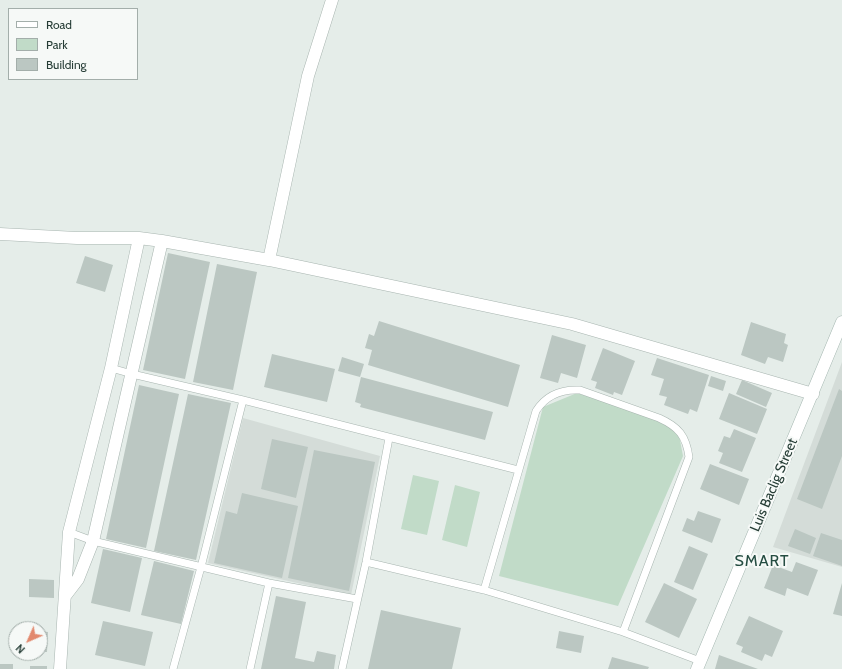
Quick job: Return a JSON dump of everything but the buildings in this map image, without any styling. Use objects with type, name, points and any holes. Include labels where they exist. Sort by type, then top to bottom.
[{"type":"street","points":[[269,260],[308,76],[332,0]]},
{"type":"street","points":[[0,234],[77,238],[138,238],[269,260],[572,324],[813,394]]},
{"type":"street","points":[[60,669],[69,532],[111,368],[138,238]]},
{"type":"street","points":[[65,596],[78,579],[93,541],[162,241]]},
{"type":"street","name":"Luis Baclig Street","points":[[698,665],[842,322]]},
{"type":"lane","points":[[111,368],[518,470]]},
{"type":"lane","points":[[484,590],[536,411],[540,404],[563,390],[580,390],[668,422],[681,434],[688,448],[689,457],[623,632]]},
{"type":"lane","points":[[173,669],[201,567],[243,400]]},
{"type":"lane","points":[[342,669],[366,562],[389,438]]},
{"type":"lane","points":[[69,532],[93,541],[201,567],[269,583],[357,600]]},
{"type":"lane","points":[[366,562],[484,590],[623,632],[698,665]]},
{"type":"lane","points":[[250,669],[269,583]]},
{"type":"shaded area","points":[[842,362],[842,567],[773,547]]},
{"type":"shaded area","points":[[243,418],[380,456],[351,595],[208,563]]},
{"type":"green space","points":[[577,393],[667,422],[679,435],[683,456],[618,606],[499,576],[543,407]]},
{"type":"green space","points":[[413,475],[439,481],[427,535],[401,529]]},
{"type":"green space","points":[[455,485],[480,492],[467,547],[442,540]]},
{"type":"district","name":"SMART","points":[[762,561]]}]
